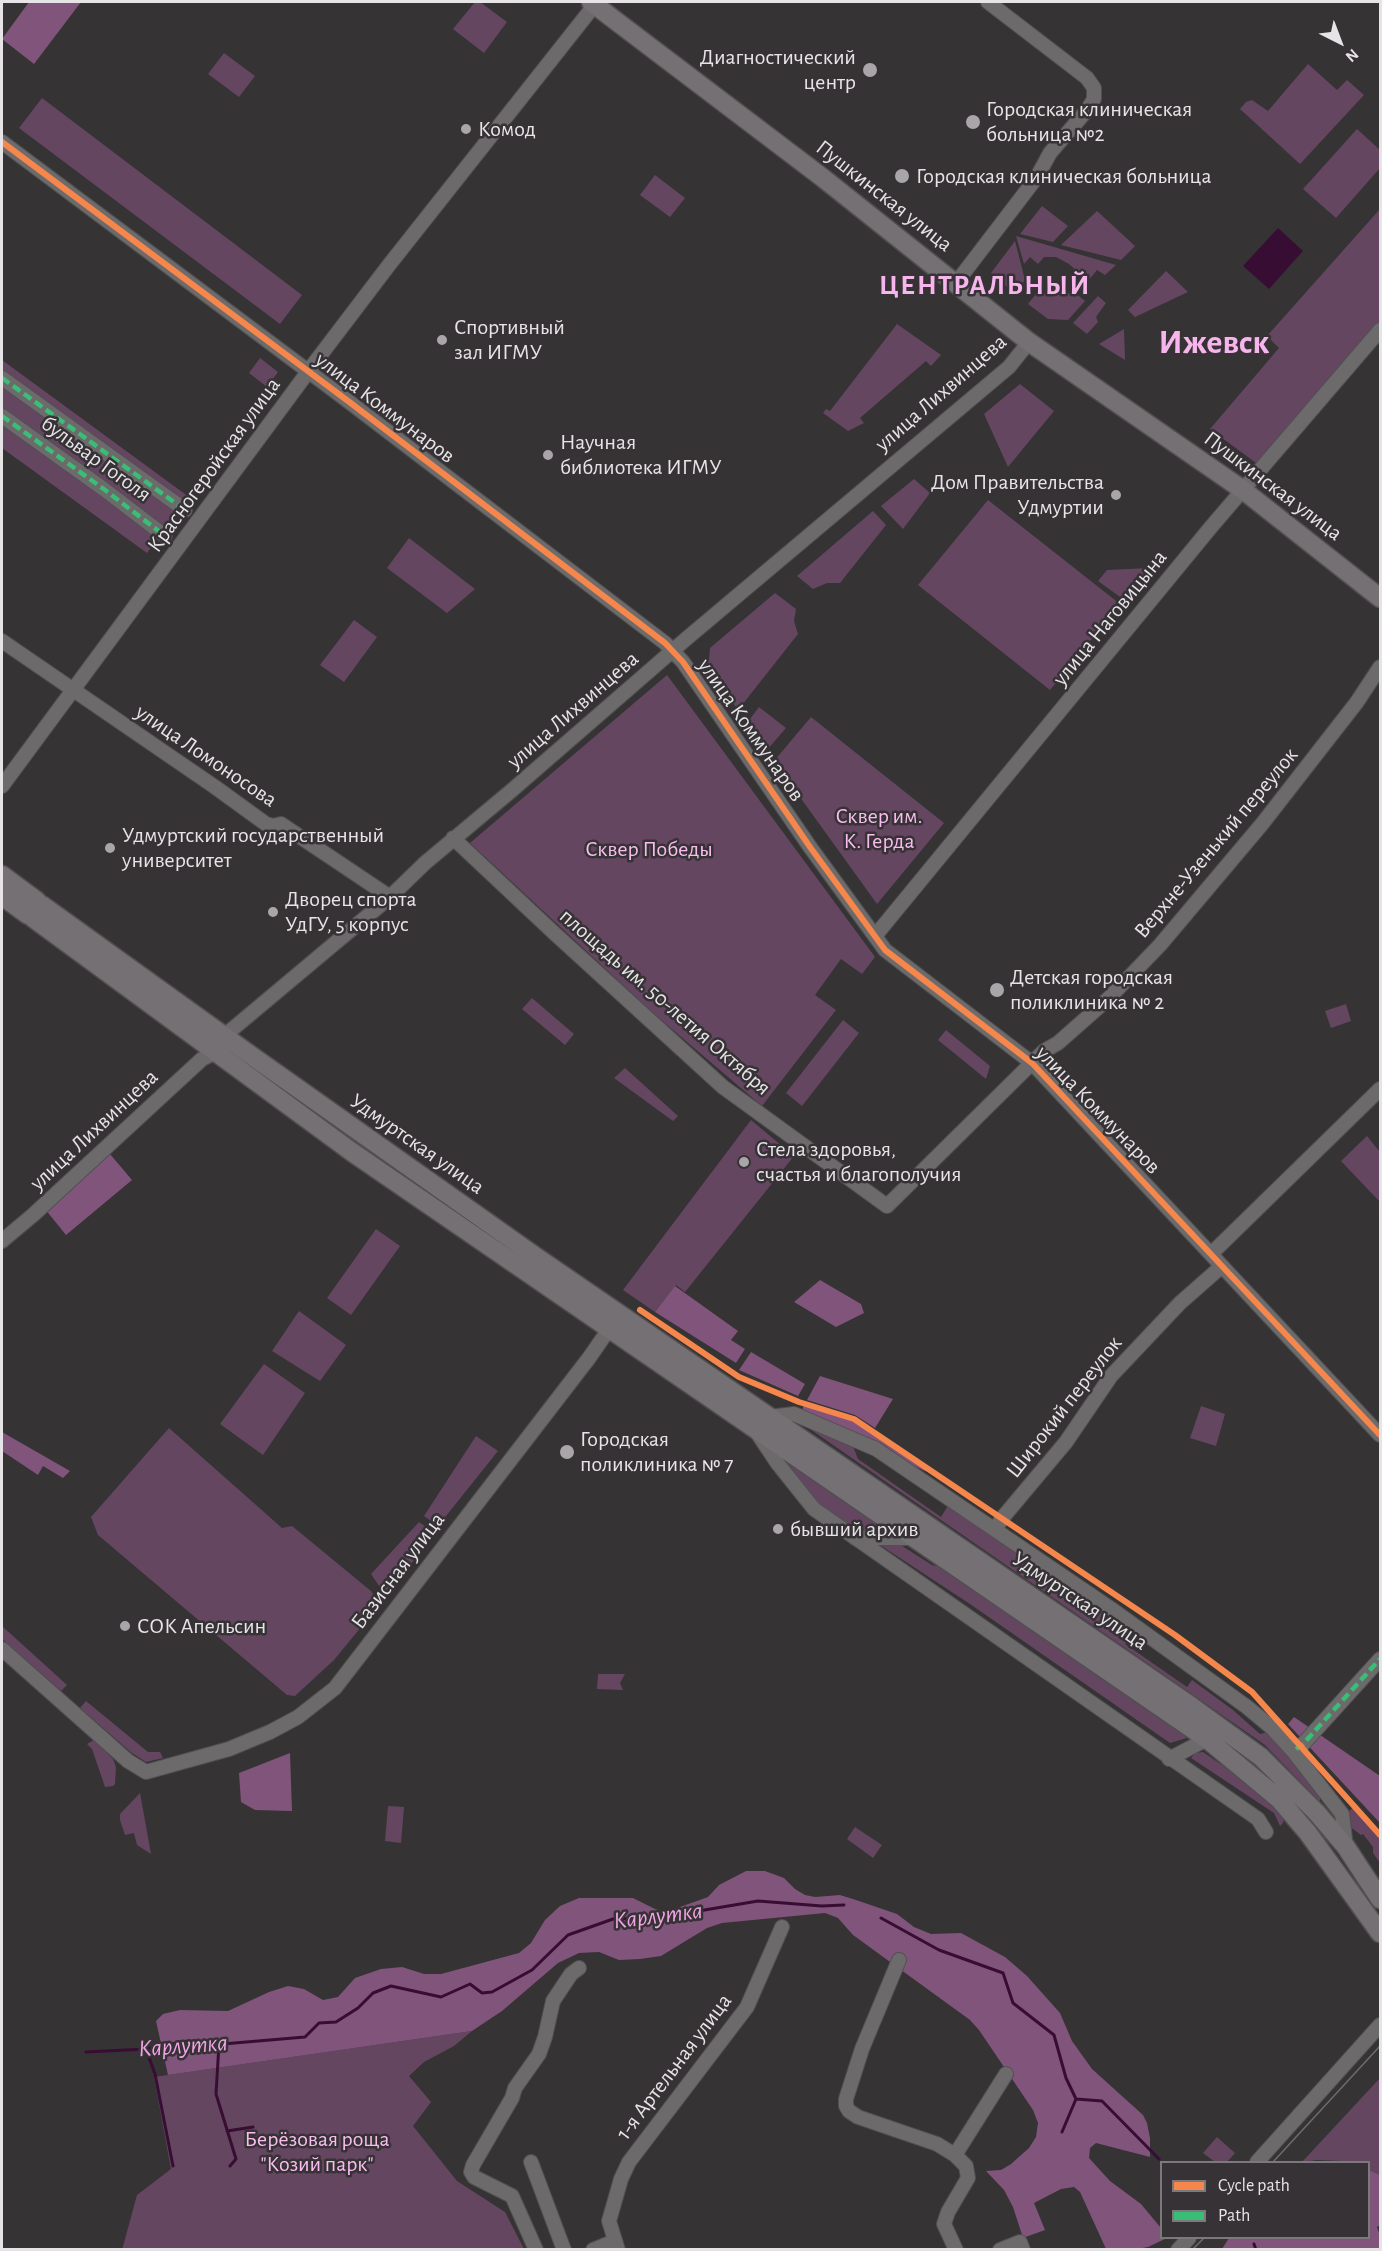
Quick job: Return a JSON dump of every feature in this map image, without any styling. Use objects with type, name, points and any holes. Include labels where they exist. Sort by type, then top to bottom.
[{"type":"main road","name":"Пушкинская улица","points":[[594,2],[823,178],[1029,342],[1243,490],[1380,598]]},
{"type":"main road","name":"Удмуртская улица","points":[[2,875],[35,910],[216,1044],[352,1152],[911,1538],[1207,1739],[1279,1799],[1308,1833],[1380,1933]]},
{"type":"main road","name":"Удмуртская улица","points":[[2,896],[35,910]]},
{"type":"main road","name":"Удмуртская улица","points":[[216,1044],[242,1049],[535,1256],[1191,1706],[1261,1757],[1317,1813],[1346,1847],[1376,1893]]},
{"type":"main road","points":[[352,1152],[363,1136]]},
{"type":"main road","points":[[524,1272],[535,1256]]},
{"type":"main road","points":[[719,1405],[730,1390]]},
{"type":"main road","points":[[1356,1898],[1376,1893]]},
{"type":"street","name":"Красногеройская улица","points":[[2,786],[389,265],[594,2]]},
{"type":"street","points":[[956,283],[1037,177],[1050,153],[1094,99],[1094,88],[1087,78],[1007,7],[988,2]]},
{"type":"street","name":"улица Коммунаров","points":[[2,142],[673,651],[885,950],[1032,1063],[1380,1435]]},
{"type":"street","name":"улица Наговицына","points":[[875,936],[1243,490],[1380,330]]},
{"type":"street","name":"улица Лихвинцева","points":[[2,1241],[33,1215],[216,1044],[390,897],[453,838],[976,392],[1009,367],[1029,342]]},
{"type":"street","points":[[2,378],[184,510]]},
{"type":"street","name":"бульвар Гоголя","points":[[2,416],[165,536]]},
{"type":"street","name":"улица Ломоносова","points":[[2,641],[266,824],[273,826],[281,824],[390,897]]},
{"type":"street","name":"Верхне-Узенький переулок","points":[[887,1206],[1032,1063],[1109,998],[1195,904],[1262,824],[1357,702],[1380,667]]},
{"type":"street","name":"площадь им. 50-летия Октября","points":[[453,838],[528,910],[723,1087],[887,1206]]},
{"type":"street","points":[[1211,1254],[1380,1089]]},
{"type":"street","name":"Широкий переулок","points":[[995,1529],[1066,1442],[1111,1376],[1180,1303],[1222,1266]]},
{"type":"street","name":"Базисная улица","points":[[2,1649],[128,1761],[147,1772],[229,1749],[270,1732],[298,1717],[335,1688],[620,1313]]},
{"type":"street","name":"Удмуртская улица","points":[[769,1417],[794,1414],[876,1449],[995,1529],[1221,1688],[1271,1726],[1293,1751],[1342,1814],[1346,1847]]},
{"type":"street","name":"Удмуртская улица","points":[[755,1429],[778,1464],[814,1509],[1258,1819],[1266,1832]]},
{"type":"street","points":[[855,1538],[911,1538]]},
{"type":"street","points":[[1293,1751],[1303,1744],[1380,1659]]},
{"type":"street","points":[[1169,1759],[1207,1739]]},
{"type":"street","name":"1-я Артельная улица","points":[[617,2245],[609,2221],[629,2162],[747,2007],[782,1927]]},
{"type":"street","points":[[898,1960],[862,2049],[846,2106],[849,2111],[884,2127],[937,2144],[956,2155],[966,2166],[968,2178],[948,2212],[944,2224],[956,2250]]},
{"type":"street","points":[[536,2250],[512,2196],[474,2177],[471,2172],[512,2098],[515,2088],[539,2054],[553,2001],[571,1974],[579,1968]]},
{"type":"street","points":[[1259,2161],[1380,2025]]},
{"type":"street","points":[[956,2155],[1006,2074]]},
{"type":"street","points":[[531,2162],[564,2250]]},
{"type":"street","points":[[1000,2250],[1020,2242],[1023,2250]]},
{"type":"street","points":[[593,2250],[617,2245]]},
{"type":"green space","points":[[475,2],[480,2],[507,22],[484,53],[453,29]]},
{"type":"green space","points":[[224,53],[255,76],[239,97],[208,74]]},
{"type":"green space","points":[[1308,64],[1337,90],[1347,80],[1364,95],[1300,164],[1240,109],[1246,102],[1252,100],[1268,111]]},
{"type":"green space","points":[[42,98],[302,295],[280,324],[19,128]]},
{"type":"green space","points":[[1357,129],[1380,150],[1380,168],[1336,218],[1303,189]]},
{"type":"green space","points":[[655,175],[685,198],[670,217],[640,195]]},
{"type":"green space","points":[[1042,206],[1068,226],[1053,242],[1020,234]]},
{"type":"green space","points":[[1380,209],[1380,322],[1256,463],[1210,429],[1279,348],[1267,336]]},
{"type":"green space","points":[[1097,211],[1135,246],[1121,260],[1061,245]]},
{"type":"green space","points":[[1016,236],[1116,265],[1105,275],[1097,270],[1088,281],[1069,264],[1056,257],[1044,257],[1038,264],[1030,257],[1024,264]]},
{"type":"green space","points":[[1015,241],[1025,280],[1014,293],[991,273]]},
{"type":"green space","points":[[1166,271],[1188,292],[1135,317],[1128,310]]},
{"type":"green space","points":[[1075,293],[1085,301],[1068,320],[1048,319],[1028,304],[1036,294]]},
{"type":"green space","points":[[1098,296],[1106,303],[1096,317],[1098,322],[1087,334],[1073,323]]},
{"type":"green space","points":[[897,324],[941,355],[931,366],[926,361],[860,418],[864,423],[848,431],[823,413],[826,409],[830,411]]},
{"type":"green space","points":[[1124,329],[1125,360],[1099,344]]},
{"type":"green space","points":[[260,358],[278,372],[267,387],[249,373]]},
{"type":"green space","points":[[2,360],[189,497],[147,553],[2,448]]},
{"type":"green space","points":[[1020,384],[1054,411],[1008,467],[984,414]]},
{"type":"green space","points":[[914,479],[930,493],[903,529],[881,506]]},
{"type":"green space","points":[[988,500],[1120,604],[1050,690],[918,585]]},
{"type":"green space","points":[[873,511],[886,525],[840,583],[827,583],[813,589],[797,576]]},
{"type":"green space","points":[[409,538],[475,589],[447,613],[387,568]]},
{"type":"green space","points":[[1149,568],[1123,599],[1098,581],[1107,570]]},
{"type":"green space","points":[[775,593],[796,609],[794,621],[798,634],[738,710],[704,663],[709,659],[710,648]]},
{"type":"green space","points":[[354,620],[377,637],[344,682],[320,665]]},
{"type":"green space","name":"Сквер Победы","points":[[667,675],[875,957],[862,974],[841,959],[815,995],[836,1010],[762,1106],[653,1013],[470,843]]},
{"type":"green space","points":[[759,707],[786,728],[767,750],[747,723]]},
{"type":"green space","name":"Сквер им. К. Герда","points":[[811,717],[944,823],[877,904],[774,761]]},
{"type":"green space","points":[[532,998],[574,1034],[565,1045],[522,1009]]},
{"type":"green space","points":[[1346,1004],[1351,1021],[1331,1028],[1325,1011]]},
{"type":"green space","points":[[843,1020],[859,1033],[802,1106],[786,1093]]},
{"type":"green space","points":[[946,1030],[990,1066],[986,1079],[938,1040]]},
{"type":"green space","points":[[625,1068],[678,1116],[673,1121],[614,1078]]},
{"type":"green space","points":[[751,1120],[794,1156],[685,1292],[676,1285],[655,1312],[623,1290]]},
{"type":"green space","points":[[1367,1136],[1380,1152],[1380,1202],[1341,1161]]},
{"type":"green space","points":[[376,1229],[400,1246],[351,1315],[327,1298]]},
{"type":"green space","points":[[299,1311],[346,1345],[320,1381],[272,1351]]},
{"type":"green space","points":[[264,1364],[305,1393],[263,1455],[220,1424]]},
{"type":"green space","points":[[1201,1406],[1225,1414],[1216,1446],[1190,1438]]},
{"type":"green space","points":[[797,1420],[851,1441],[858,1459],[941,1517],[949,1504],[1059,1579],[1055,1586],[1090,1609],[1096,1604],[1138,1633],[1125,1644],[1187,1687],[1192,1680],[1233,1710],[1260,1734],[1268,1732],[1320,1796],[1320,1802],[1265,1745]]},
{"type":"green space","points":[[169,1428],[282,1528],[292,1526],[371,1591],[380,1604],[334,1660],[295,1696],[287,1695],[98,1535],[91,1517]]},
{"type":"green space","points":[[476,1436],[498,1451],[438,1526],[424,1516]]},
{"type":"green space","points":[[778,1455],[891,1531],[855,1531],[814,1501]]},
{"type":"green space","points":[[419,1522],[435,1533],[386,1596],[371,1574]]},
{"type":"green space","points":[[874,1541],[896,1542],[932,1565],[945,1568],[1190,1737],[1170,1743],[970,1604]]},
{"type":"green space","points":[[2,1626],[67,1685],[61,1691],[2,1639]]},
{"type":"green space","points":[[598,1674],[625,1674],[620,1683],[623,1690],[597,1689]]},
{"type":"green space","points":[[86,1701],[148,1752],[160,1752],[163,1758],[146,1762],[132,1753],[80,1708]]},
{"type":"green space","points":[[94,1740],[113,1759],[116,1767],[113,1786],[105,1787],[92,1749],[87,1744]]},
{"type":"green space","points":[[1203,1752],[1222,1765],[1234,1767],[1265,1794],[1284,1818],[1283,1823],[1280,1826],[1274,1813],[1191,1758],[1195,1753]]},
{"type":"green space","points":[[140,1793],[151,1854],[137,1845],[134,1833],[125,1835],[120,1820],[120,1814]]},
{"type":"green space","points":[[388,1806],[404,1807],[401,1843],[385,1841]]},
{"type":"green space","points":[[1353,1807],[1380,1837],[1380,1863],[1373,1853],[1373,1847],[1363,1834],[1361,1835],[1349,1826],[1347,1814]]},
{"type":"green space","points":[[855,1827],[882,1845],[873,1858],[847,1839]]},
{"type":"green space","name":"Берёзовая роща \"Козий парк\"","points":[[472,2031],[454,2046],[424,2062],[409,2076],[431,2102],[413,2126],[457,2181],[505,2212],[524,2249],[122,2250],[137,2195],[171,2169],[154,2077]]},
{"type":"green space","points":[[1380,2078],[1380,2175],[1370,2170],[1370,2161],[1303,2161]]},
{"type":"green space","points":[[1217,2137],[1235,2153],[1228,2161],[1214,2161],[1203,2153]]},
{"type":"shaded area","points":[[29,2],[81,2],[34,64],[2,39]]},
{"type":"shaded area","points":[[1278,228],[1303,251],[1269,289],[1243,266]]},
{"type":"shaded area","points":[[110,1154],[132,1180],[66,1235],[45,1209]]},
{"type":"shaded area","points":[[820,1280],[861,1304],[864,1313],[836,1327],[794,1302]]},
{"type":"shaded area","points":[[675,1286],[738,1331],[731,1340],[745,1349],[736,1363],[655,1312]]},
{"type":"shaded area","points":[[751,1352],[805,1384],[798,1396],[739,1370]]},
{"type":"shaded area","points":[[820,1376],[893,1399],[875,1428],[855,1415],[807,1400]]},
{"type":"shaded area","points":[[804,1405],[854,1421],[927,1469],[925,1471],[801,1412]]},
{"type":"shaded area","points":[[2,1432],[70,1471],[63,1478],[43,1466],[38,1475],[2,1451]]},
{"type":"shaded area","points":[[1294,1717],[1380,1776],[1380,1823],[1288,1724]]},
{"type":"shaded area","points":[[290,1753],[292,1811],[255,1810],[241,1802],[239,1773]]},
{"type":"shaded area","points":[[746,1871],[765,1871],[784,1878],[805,1895],[815,1897],[840,1895],[897,1914],[914,1927],[931,1934],[961,1933],[1005,1957],[1027,1976],[1060,2013],[1072,2041],[1092,2069],[1143,2115],[1150,2138],[1150,2157],[1096,2143],[1090,2148],[1089,2158],[1110,2181],[1141,2204],[1160,2227],[1160,2239],[1165,2239],[1148,2247],[1137,2249],[1106,2249],[1080,2192],[1074,2187],[1061,2189],[1034,2203],[1045,2230],[1023,2238],[1013,2207],[1004,2190],[986,2171],[1001,2170],[1029,2148],[1036,2137],[1038,2123],[1033,2110],[970,2020],[853,1935],[838,1918],[825,1913],[722,1923],[707,1928],[661,1956],[619,1960],[599,1952],[579,1953],[558,1963],[502,2011],[472,2031],[168,2075],[156,2021],[163,2014],[180,2010],[228,2011],[288,1986],[304,1989],[323,2000],[338,1997],[355,1978],[381,1969],[402,1967],[424,1974],[441,1974],[519,1953],[531,1943],[545,1920],[560,1906],[579,1898],[633,1898],[666,1912],[708,1897],[719,1885]]},
{"type":"shaded area","points":[[1370,2170],[1380,2175],[1380,2225],[1377,2227],[1380,2249],[1222,2249],[1228,2239],[1370,2239]]},
{"type":"waterway","name":"Карлутка","points":[[86,2052],[146,2049],[188,2041],[211,2045],[305,2037],[319,2023],[336,2022],[358,2008],[373,1993],[391,1986],[441,1997],[470,1984],[482,1993],[492,1992],[532,1970],[568,1935],[613,1919],[657,1918],[758,1901],[822,1906],[844,1905]]},
{"type":"waterway","name":"Карлутка","points":[[881,1918],[939,1950],[1003,1973],[1013,2003],[1054,2035],[1066,2078],[1076,2099],[1102,2101],[1159,2159]]},
{"type":"waterway","points":[[219,2044],[216,2094],[236,2159],[230,2166]]},
{"type":"waterway","points":[[146,2049],[155,2074],[173,2166]]},
{"type":"waterway","points":[[1062,2132],[1076,2099]]},
{"type":"waterway","points":[[227,2131],[253,2127]]},
{"type":"waterway","name":"Карлутка","points":[[1254,2244],[1256,2250]]},
{"type":"tram line","points":[[1274,2161],[1380,2046]]},
{"type":"tram line","points":[[1192,2250],[1203,2239]]},
{"type":"marked path","points":[[2,378],[185,510]]},
{"type":"marked path","points":[[2,416],[165,536]]},
{"type":"marked path","points":[[1296,1749],[1380,1659]]},
{"type":"cycle path","points":[[2,142],[348,401],[665,643],[683,662],[810,847],[885,950],[1032,1063],[1380,1435]]},
{"type":"cycle path","points":[[640,1310],[739,1377],[799,1402],[854,1419],[1175,1635],[1252,1692],[1380,1835]]},
{"type":"place","name":"Диагностический центр","points":[[870,70]]},
{"type":"place","name":"Городская клиническая больница №2","points":[[973,122]]},
{"type":"place","name":"Комод","points":[[466,129]]},
{"type":"place","name":"Городская клиническая больница","points":[[902,176]]},
{"type":"place","name":"Спортивный зал ИГМУ","points":[[442,340]]},
{"type":"place","name":"Научная библиотека ИГМУ","points":[[548,455]]},
{"type":"place","name":"Дом Правительства Удмуртии","points":[[1116,495]]},
{"type":"place","name":"Удмуртский государственный университет","points":[[110,848]]},
{"type":"place","name":"Дворец спорта УдГУ, 5 корпус","points":[[273,912]]},
{"type":"place","name":"Детская городская поликлиника № 2","points":[[997,990]]},
{"type":"place","name":"Стела здоровья, счастья и благополучия","points":[[744,1162]]},
{"type":"place","name":"Городская поликлиника № 7","points":[[567,1452]]},
{"type":"place","name":"бывший архив","points":[[778,1529]]},
{"type":"place","name":"СОК Апельсин","points":[[125,1626]]},
{"type":"district","name":"ЦЕНТРАЛЬНЫЙ","points":[[985,286]]},
{"type":"district","name":"Ижевск","points":[[1214,343]]}]
